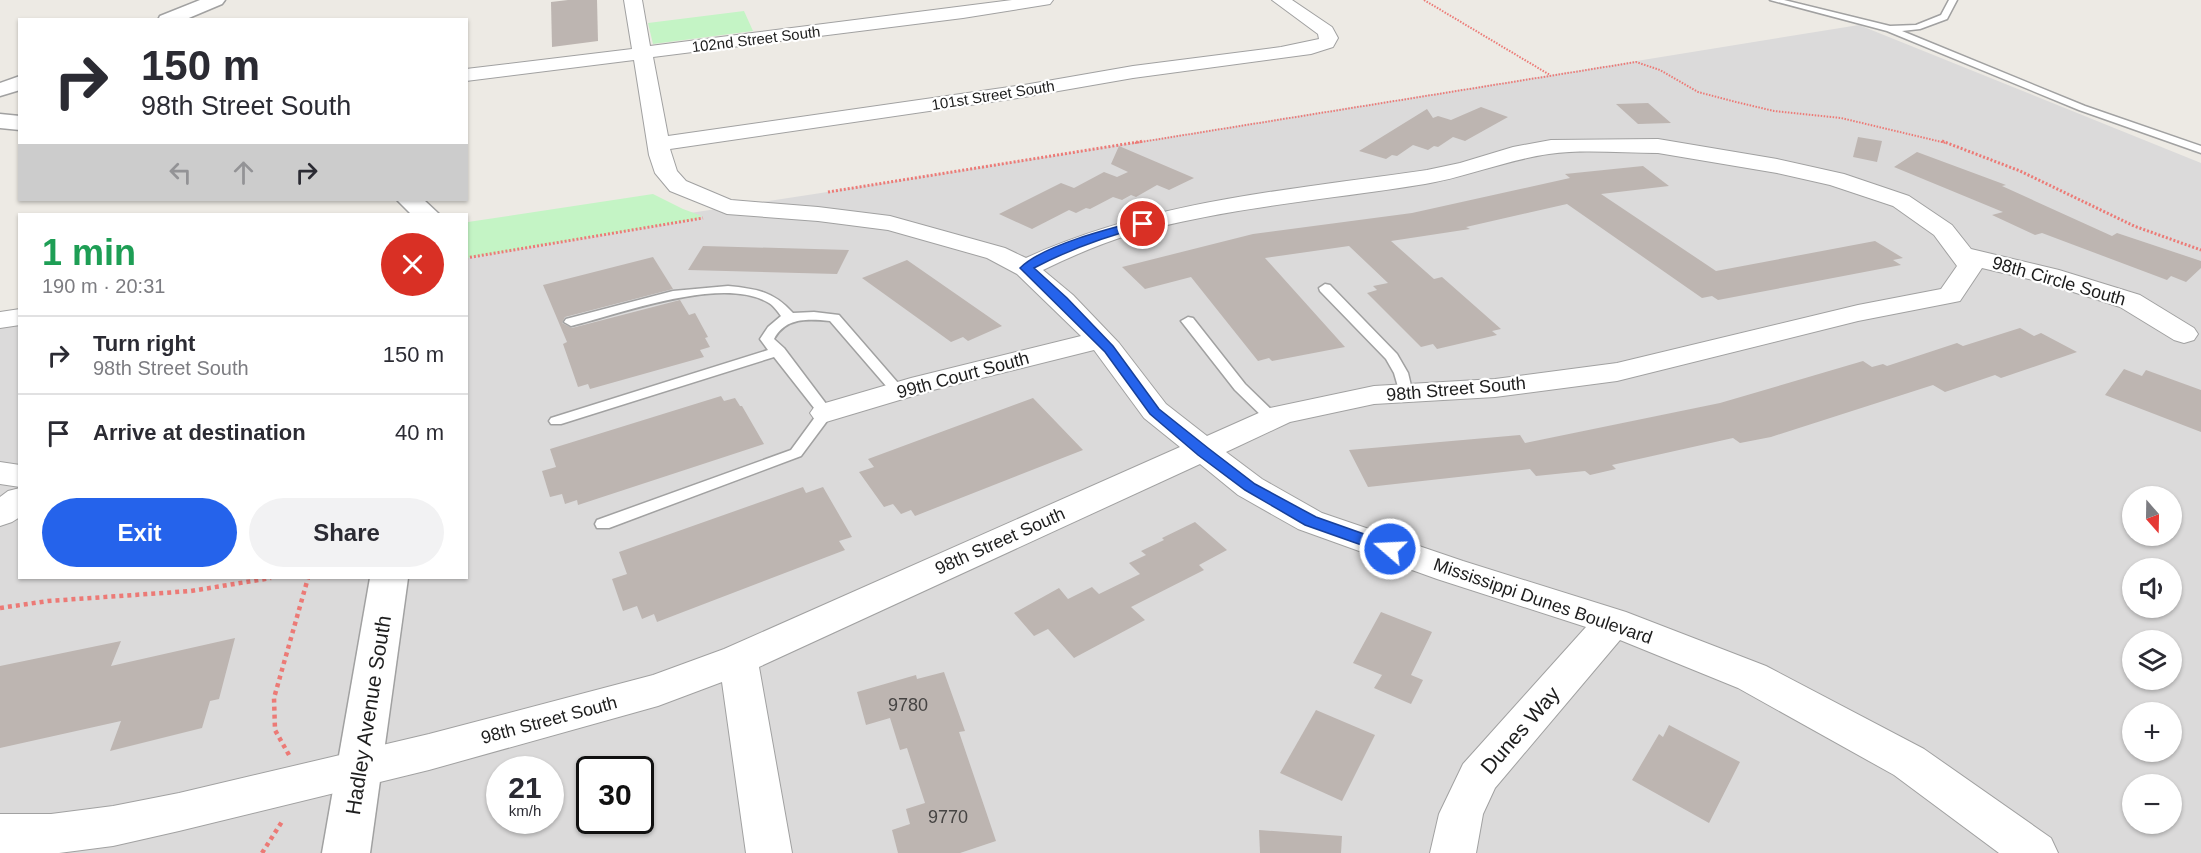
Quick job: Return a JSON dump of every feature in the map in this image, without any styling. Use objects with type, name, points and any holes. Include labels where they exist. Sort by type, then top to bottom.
[{"type":"street","points":[[172,18],[216,0]]},
{"type":"street","name":"Mississippi Dunes Boulevard","points":[[633,0],[658,144],[666,173],[678,186],[722,205],[755,211],[818,214],[890,223],[996,253],[1026,268],[1100,340],[1155,411],[1203,452],[1250,487],[1310,521],[1450,570],[1613,622],[1752,676],[1909,762],[2035,853]]},
{"type":"street","name":"102nd Street South","points":[[468,75],[642,53],[862,17],[1044,0]]},
{"type":"street","name":"101st Street South","points":[[658,144],[1024,91],[1133,72],[1281,54],[1326,43],[1329,38],[1326,31],[1281,0]]},
{"type":"street","points":[[0,90],[18,83]]},
{"type":"street","points":[[0,122],[18,123]]},
{"type":"street","points":[[1026,268],[1056,252],[1103,234],[1182,214],[1427,177],[1551,147],[1609,145],[1658,146],[1777,166],[1836,179],[1901,201],[1943,230],[1962,255]]},
{"type":"street","points":[[410,201],[425,213]]},
{"type":"street","name":"98th Circle South","points":[[1962,255],[2050,276],[2130,300],[2184,334]]},
{"type":"street","name":"98th Street South","points":[[0,834],[51,834],[113,826],[179,812],[294,783],[360,770],[658,690],[738,660],[842,611],[1203,452],[1272,418],[1374,395],[1495,388],[1617,372],[1858,313],[1950,295],[1970,266],[1962,255]]},
{"type":"street","points":[[0,320],[18,317]]},
{"type":"street","name":"99th Court South","points":[[826,413],[898,391],[1100,340]]},
{"type":"street","points":[[0,473],[18,476]]},
{"type":"street","points":[[0,514],[18,500]]},
{"type":"street","name":"Hadley Avenue South","points":[[346,853],[389,579]]},
{"type":"street","name":"Dunes Way","points":[[1453,853],[1461,814],[1478,777],[1613,622]]},
{"type":"street","points":[[738,660],[769,853]]},
{"type":"lane","points":[[1774,0],[1890,29],[2082,108],[2201,150]]},
{"type":"lane","points":[[1890,29],[1917,27],[1944,17],[1953,0]]},
{"type":"lane","points":[[1325,288],[1392,357],[1401,373],[1406,393]]},
{"type":"lane","points":[[571,322],[682,293],[706,290],[754,293],[774,301],[789,317]]},
{"type":"lane","points":[[603,524],[796,453],[826,413],[779,351],[767,339],[772,327],[789,317],[834,318],[898,391]]},
{"type":"lane","points":[[1188,321],[1240,387],[1272,418]]},
{"type":"lane","points":[[556,421],[779,351]]},
{"type":"path","points":[[1424,0],[1550,75]]},
{"type":"path","points":[[824,193],[1636,62],[1660,70],[1698,92],[1736,102],[1774,111],[1841,118],[1939,140],[2020,171],[2134,226],[2201,250]]},
{"type":"path","points":[[468,258],[576,238],[698,221],[709,216],[722,205]]},
{"type":"path","points":[[0,608],[53,600],[193,592],[238,586],[267,579]]},
{"type":"path","points":[[262,853],[283,823],[294,783],[291,759],[275,730],[274,698],[308,579]]},
{"type":"shaded area","points":[[1859,25],[2201,163],[2201,853],[0,853],[0,319],[18,316],[18,579],[468,579],[468,247],[821,193]]},
{"type":"green space","points":[[744,11],[753,31],[653,44],[648,23]]},
{"type":"green space","points":[[653,194],[702,216],[697,219],[468,258],[468,222]]},
{"type":"building","points":[[597,0],[598,41],[552,47],[551,2]]},
{"type":"building","points":[[1648,103],[1671,123],[1638,124],[1616,104]]},
{"type":"building","points":[[1481,107],[1508,117],[1465,141],[1453,137],[1438,147],[1434,146],[1428,150],[1413,145],[1397,156],[1392,155],[1386,159],[1359,151],[1427,109],[1433,118],[1438,116],[1451,120]]},
{"type":"building","points":[[1858,137],[1882,141],[1877,162],[1853,157]]},
{"type":"building","points":[[1119,146],[1194,178],[1169,190],[1157,185],[1136,197],[1131,195],[1122,200],[1113,197],[1090,209],[1086,208],[1076,213],[1069,210],[1032,229],[999,214],[1061,183],[1074,188],[1104,172],[1117,177],[1128,172],[1111,164]]},
{"type":"building","points":[[1917,152],[2006,185],[2002,186],[2112,236],[2117,233],[2201,261],[2201,268],[2186,282],[2171,276],[2167,280],[2042,233],[2035,235],[1992,215],[2003,212],[1894,167]]},
{"type":"building","points":[[1643,166],[1669,186],[1601,194],[1716,271],[1875,241],[1903,258],[1893,260],[1901,265],[1718,300],[1712,296],[1702,298],[1567,204],[1466,227],[1470,229],[1391,241],[1434,279],[1442,277],[1501,329],[1492,331],[1497,335],[1437,349],[1433,344],[1421,347],[1367,293],[1377,290],[1373,286],[1388,283],[1349,246],[1265,258],[1345,347],[1272,361],[1269,358],[1258,361],[1191,277],[1145,289],[1122,267],[1253,234],[1412,213],[1570,178],[1565,174]]},
{"type":"building","points":[[703,246],[849,250],[837,274],[688,270]]},
{"type":"building","points":[[653,257],[673,289],[565,317],[562,323],[572,328],[680,300],[689,315],[695,313],[708,337],[705,338],[710,347],[700,350],[704,357],[590,389],[588,384],[578,387],[563,344],[567,342],[543,285]]},
{"type":"building","points":[[907,260],[1002,326],[968,341],[963,337],[951,342],[862,278]]},
{"type":"building","points":[[2020,328],[2034,336],[2041,333],[2077,352],[2001,378],[1995,375],[1945,392],[1933,385],[1771,437],[1740,443],[1733,438],[1612,465],[1616,469],[1590,475],[1585,471],[1536,476],[1530,469],[1368,487],[1349,450],[1520,435],[1525,443],[1720,403],[1863,361],[1872,367],[1883,364],[1887,366],[1957,343],[1963,346]]},
{"type":"building","points":[[2124,369],[2142,376],[2146,370],[2201,390],[2201,432],[2105,395]]},
{"type":"building","points":[[721,396],[724,401],[735,398],[764,444],[578,505],[577,500],[565,504],[562,494],[550,497],[542,471],[556,467],[550,449]]},
{"type":"building","points":[[1033,398],[1083,450],[915,516],[911,510],[901,514],[893,504],[884,507],[859,472],[874,467],[868,459]]},
{"type":"building","points":[[803,487],[806,493],[823,487],[852,537],[839,541],[845,550],[657,622],[654,614],[642,619],[637,606],[623,611],[612,579],[627,574],[619,552]]},
{"type":"building","points":[[1195,522],[1227,550],[1199,565],[1204,570],[1131,607],[1145,620],[1074,658],[1048,629],[1034,636],[1014,613],[1059,588],[1068,599],[1092,587],[1099,594],[1140,574],[1129,563],[1146,555],[1141,551]]},
{"type":"building","points":[[1381,612],[1432,632],[1411,675],[1423,680],[1411,704],[1374,688],[1382,675],[1353,663]]},
{"type":"building","points":[[235,638],[219,699],[210,701],[202,728],[110,751],[121,721],[0,748],[0,666],[121,641],[111,666]]},
{"type":"building","points":[[944,672],[965,731],[959,732],[996,841],[960,853],[898,853],[892,830],[910,824],[906,809],[925,803],[907,748],[900,750],[890,718],[866,725],[857,692],[916,675],[917,679]]},
{"type":"building","points":[[1316,710],[1375,735],[1342,801],[1280,773]]},
{"type":"building","points":[[1669,725],[1740,762],[1709,823],[1632,780],[1659,734],[1663,737]]},
{"type":"building","points":[[1259,830],[1342,836],[1341,853],[1260,853]]},
{"type":"route","points":[[1143,224],[1103,234],[1056,252],[1026,268],[1109,349],[1155,411],[1203,452],[1250,487],[1310,521],[1390,549]]}]
